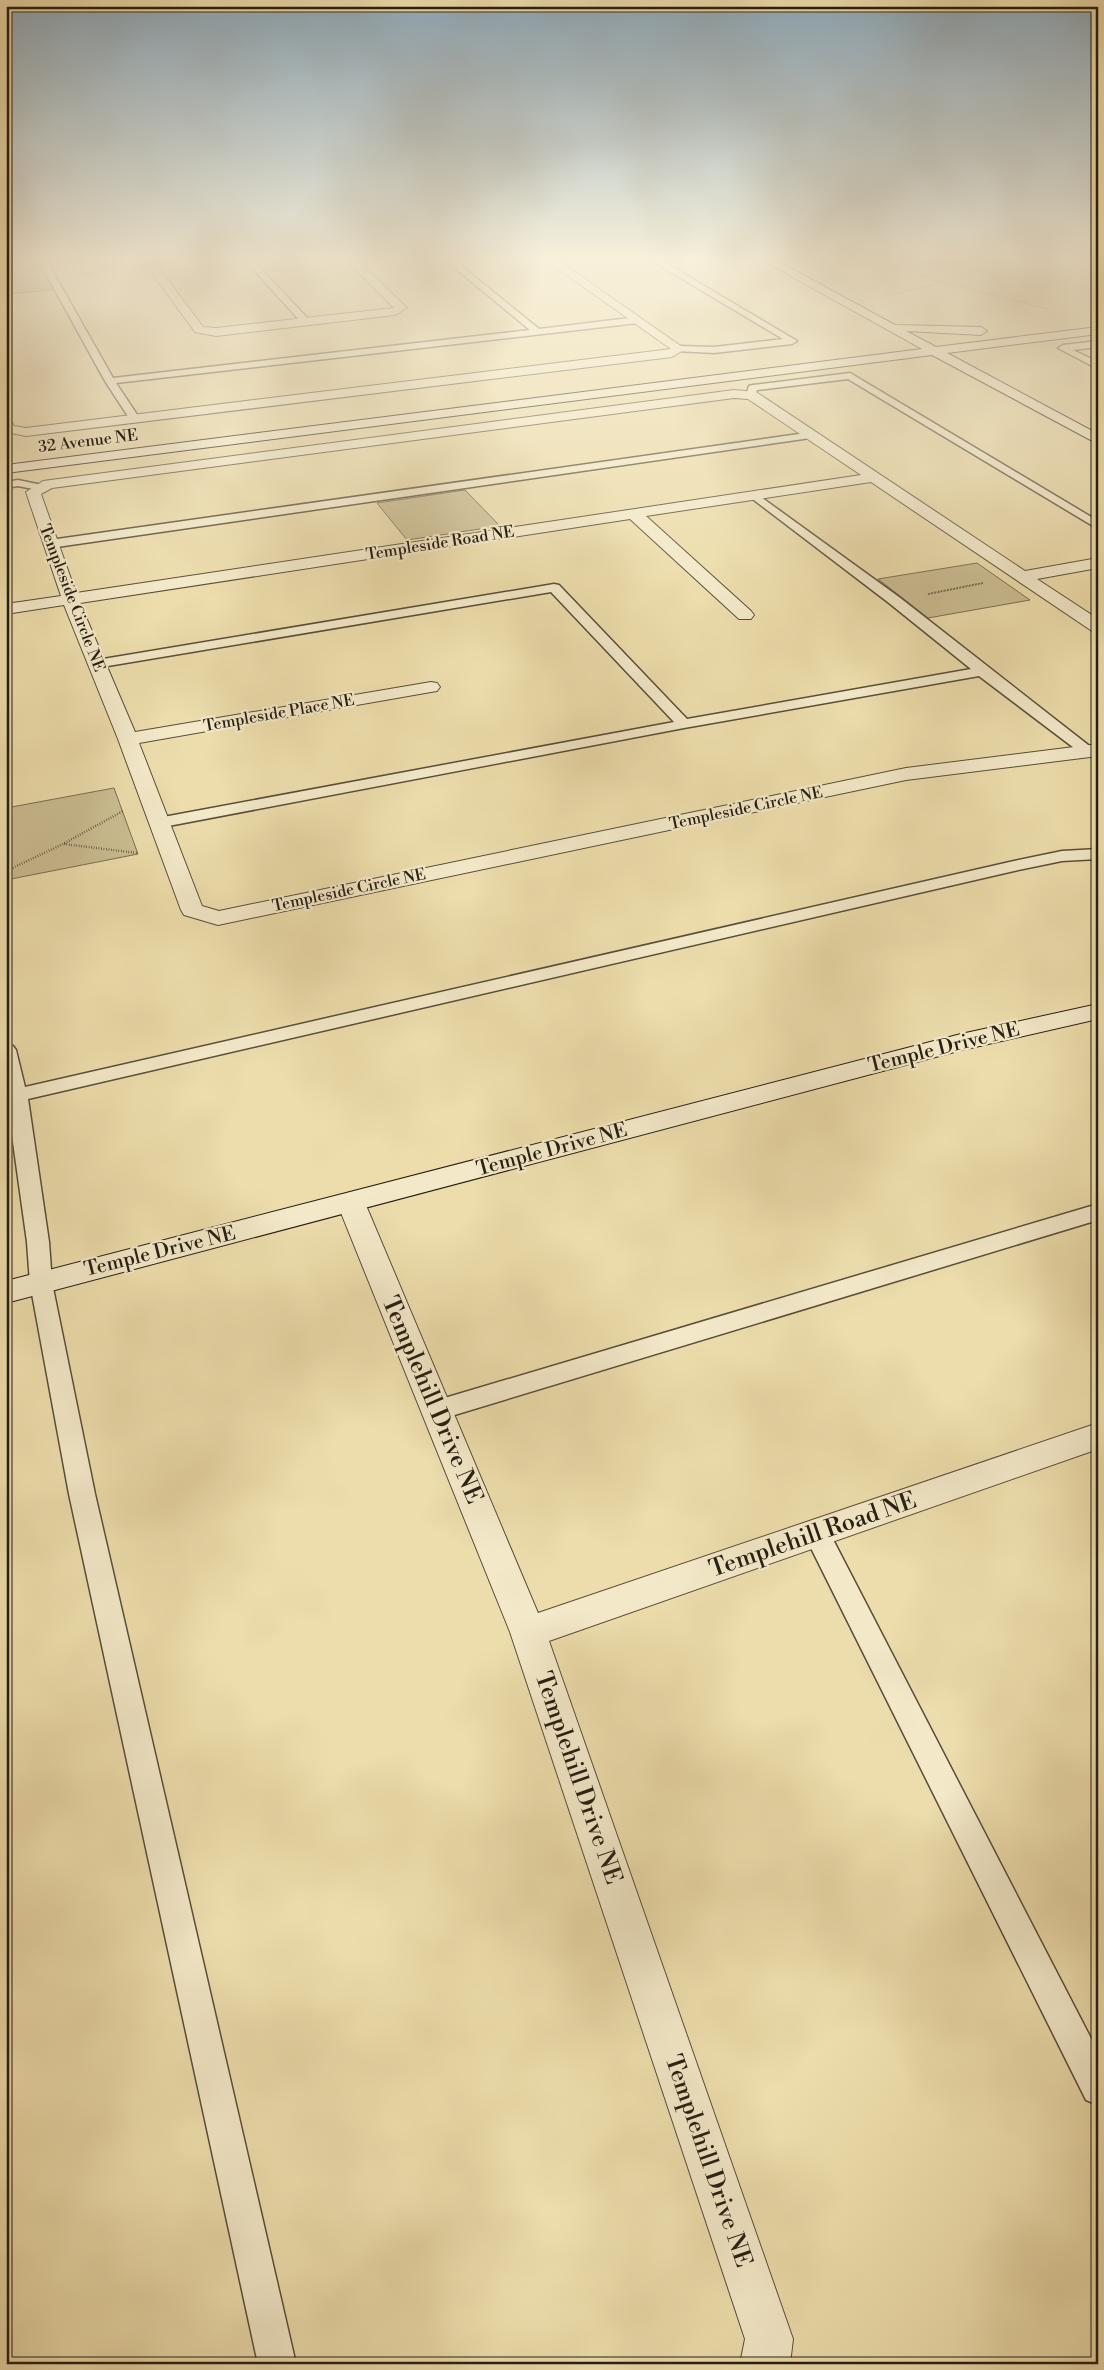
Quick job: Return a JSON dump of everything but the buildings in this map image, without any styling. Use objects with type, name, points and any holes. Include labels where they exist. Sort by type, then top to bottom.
[{"type":"street","points":[[7,428],[26,432],[561,367]]},
{"type":"street","points":[[529,389],[710,367]]},
{"type":"street","name":"32 Avenue NE","points":[[6,469],[813,367]]},
{"type":"street","points":[[942,367],[969,370]]},
{"type":"street","points":[[963,367],[1098,440]]},
{"type":"street","points":[[38,487],[48,484],[724,396],[751,395],[1098,627]]},
{"type":"street","name":"Templeside Road NE","points":[[6,609],[874,477]]},
{"type":"street","name":"Templeside Circle NE","points":[[38,487],[33,492],[70,599],[128,739],[192,910],[218,918],[906,774],[1093,751]]},
{"type":"street","points":[[633,513],[745,615]]},
{"type":"street","points":[[1023,576],[1098,563]]},
{"type":"street","name":"Templeside Place NE","points":[[128,739],[431,687]]},
{"type":"street","name":"Temple Drive NE","points":[[6,1292],[961,1042],[1098,1011]]},
{"type":"street","name":"Templehill Drive NE","points":[[351,1203],[528,1632],[768,2339],[765,2364]]},
{"type":"street","name":"Templehill Road NE","points":[[528,1632],[817,1534],[1094,1445]]},
{"type":"lane","points":[[102,367],[135,419]]},
{"type":"lane","points":[[110,381],[236,367]]},
{"type":"lane","points":[[751,395],[753,388],[850,376],[1098,526]]},
{"type":"lane","points":[[50,544],[813,435]]},
{"type":"lane","points":[[6,485],[18,483],[38,487]]},
{"type":"lane","points":[[754,495],[894,600],[982,671],[1093,751]]},
{"type":"lane","points":[[96,664],[554,588],[684,724]]},
{"type":"lane","points":[[158,823],[684,724],[982,671]]},
{"type":"lane","points":[[17,1095],[1014,866],[1062,856],[1098,854]]},
{"type":"lane","points":[[6,1050],[17,1095],[38,1242],[41,1283],[82,1494],[277,2364]]},
{"type":"lane","points":[[438,1410],[1098,1212]]},
{"type":"lane","points":[[817,1534],[1098,2088]]},
{"type":"path","points":[[894,600],[1023,576]]},
{"type":"path","points":[[6,871],[63,844],[126,809],[152,804]]},
{"type":"path","points":[[63,844],[138,854],[169,847]]},
{"type":"shaded area","points":[[465,490],[500,526],[407,540],[377,503]]},
{"type":"shaded area","points":[[977,563],[1030,600],[928,618],[878,579]]},
{"type":"shaded area","points":[[114,788],[138,854],[6,880],[6,808]]}]
